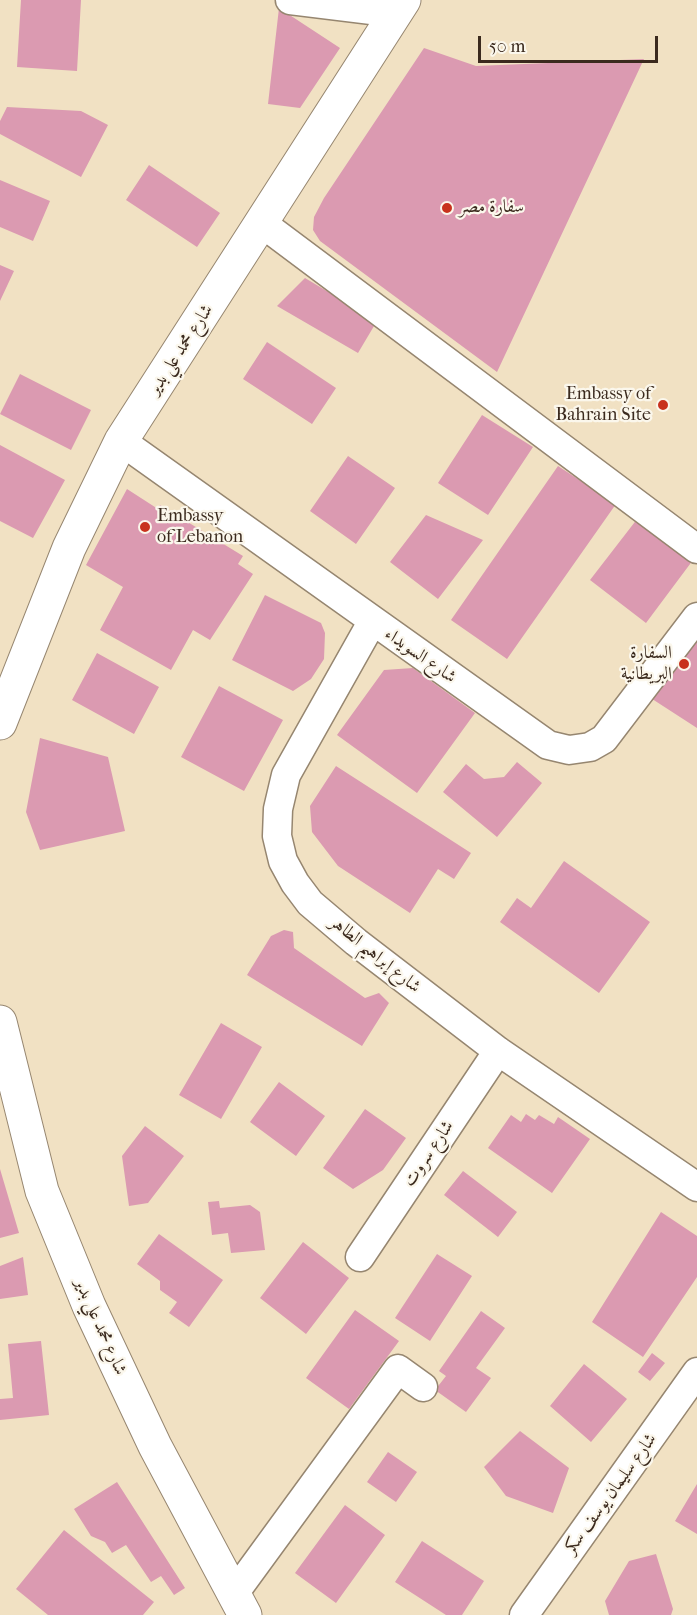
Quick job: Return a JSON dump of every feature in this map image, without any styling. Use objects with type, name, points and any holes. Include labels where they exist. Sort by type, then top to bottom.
[{"type":"street","points":[[290,0],[400,6]]},
{"type":"street","name":"شارع محمد علي بدير","points":[[0,723],[69,548],[121,441],[263,224],[400,6]]},
{"type":"street","points":[[263,224],[697,549]]},
{"type":"street","name":"شارع السويداء","points":[[121,441],[372,622],[548,745],[569,750],[590,747],[604,739],[697,616]]},
{"type":"street","name":"شارع إبراهيم الطاهر","points":[[372,622],[286,775],[278,809],[277,836],[283,861],[310,903],[356,942],[498,1051],[697,1187]]},
{"type":"street","name":"شارع محمد علي بدير","points":[[0,1022],[42,1191],[89,1306],[155,1446],[239,1605]]},
{"type":"street","name":"شارع سروت","points":[[360,1257],[498,1051]]},
{"type":"street","points":[[239,1605],[398,1369],[423,1387]]},
{"type":"street","name":"شارع سليمان يوسف سكر","points":[[524,1615],[697,1372]]},
{"type":"building","points":[[21,0],[81,0],[77,71],[17,67]]},
{"type":"building","points":[[279,8],[340,48],[300,108],[268,104]]},
{"type":"building","name":"سفارة مصر","points":[[424,48],[476,66],[644,59],[497,372],[320,241],[313,230],[314,217],[324,198]]},
{"type":"building","points":[[7,107],[81,111],[108,125],[81,177],[0,134],[0,121]]},
{"type":"building","points":[[149,165],[220,213],[197,247],[126,200]]},
{"type":"building","points":[[0,180],[50,201],[33,241],[0,227]]},
{"type":"building","points":[[0,265],[14,271],[0,301]]},
{"type":"building","points":[[305,278],[377,321],[358,353],[277,306]]},
{"type":"building","points":[[267,342],[336,388],[312,424],[243,379]]},
{"type":"building","points":[[20,374],[91,410],[71,450],[0,414]]},
{"type":"building","points":[[482,415],[533,447],[488,515],[438,483]]},
{"type":"building","points":[[0,445],[65,480],[33,538],[0,521]]},
{"type":"building","points":[[348,456],[395,488],[356,544],[310,511]]},
{"type":"building","points":[[558,466],[616,504],[507,659],[451,620]]},
{"type":"building","name":"Embassy of Lebanon","points":[[127,489],[158,509],[160,505],[243,556],[238,564],[253,574],[210,640],[193,630],[171,670],[100,630],[123,587],[86,565]]},
{"type":"building","points":[[641,514],[696,556],[646,623],[590,580]]},
{"type":"building","points":[[426,515],[483,540],[438,599],[390,562]]},
{"type":"building","points":[[265,595],[321,623],[325,633],[324,659],[311,679],[293,691],[232,660]]},
{"type":"building","name":"السفارة البريطانية","points":[[697,633],[697,728],[646,695]]},
{"type":"building","points":[[97,653],[159,687],[134,734],[72,700]]},
{"type":"building","points":[[413,668],[475,713],[417,793],[337,735],[384,670]]},
{"type":"building","points":[[219,686],[283,720],[244,791],[181,757]]},
{"type":"building","points":[[40,738],[108,757],[125,831],[40,850],[26,812]]},
{"type":"building","points":[[517,762],[542,783],[497,837],[443,792],[466,764],[484,779],[504,777]]},
{"type":"building","points":[[336,766],[471,853],[454,879],[438,869],[410,913],[338,866],[312,832],[310,806]]},
{"type":"building","points":[[564,861],[650,922],[599,993],[500,922],[517,898],[531,908]]},
{"type":"building","points":[[284,930],[293,932],[294,948],[365,998],[379,993],[389,1003],[362,1046],[247,975],[271,936]]},
{"type":"building","points":[[221,1023],[262,1047],[221,1119],[179,1095]]},
{"type":"building","points":[[279,1082],[325,1116],[296,1156],[250,1122]]},
{"type":"building","points":[[365,1109],[406,1138],[383,1170],[353,1189],[323,1168]]},
{"type":"building","points":[[526,1114],[535,1120],[539,1115],[554,1124],[558,1117],[590,1139],[552,1193],[488,1148],[511,1115],[521,1122]]},
{"type":"building","points":[[145,1126],[184,1156],[148,1203],[129,1206],[122,1156]]},
{"type":"building","points":[[0,1169],[19,1233],[0,1238]]},
{"type":"building","points":[[463,1171],[517,1212],[498,1237],[444,1195]]},
{"type":"building","points":[[219,1201],[220,1208],[250,1205],[260,1212],[265,1250],[231,1253],[228,1233],[212,1235],[208,1202]]},
{"type":"building","points":[[661,1212],[697,1236],[697,1277],[643,1357],[592,1322]]},
{"type":"building","points":[[159,1234],[223,1280],[189,1327],[169,1313],[177,1302],[160,1290],[160,1281],[137,1264]]},
{"type":"building","points":[[303,1242],[349,1278],[306,1334],[260,1298]]},
{"type":"building","points":[[437,1254],[472,1276],[430,1341],[395,1318]]},
{"type":"building","points":[[23,1257],[28,1295],[0,1299],[0,1266]]},
{"type":"building","points":[[355,1310],[399,1341],[349,1409],[306,1378]]},
{"type":"building","points":[[481,1311],[505,1328],[476,1368],[491,1378],[466,1412],[435,1390],[446,1376],[439,1371]]},
{"type":"building","points":[[41,1341],[49,1415],[0,1420],[0,1399],[13,1398],[8,1344]]},
{"type":"building","points":[[652,1353],[665,1363],[650,1381],[638,1372]]},
{"type":"building","points":[[584,1364],[627,1399],[591,1442],[550,1406]]},
{"type":"building","points":[[520,1431],[569,1468],[553,1513],[506,1496],[484,1467]]},
{"type":"building","points":[[388,1452],[417,1472],[396,1502],[367,1482]]},
{"type":"building","points":[[117,1482],[185,1588],[174,1595],[161,1576],[151,1582],[126,1545],[112,1553],[105,1542],[91,1536],[74,1509]]},
{"type":"building","points":[[697,1484],[697,1534],[675,1521]]},
{"type":"building","points":[[345,1505],[385,1535],[336,1603],[295,1573]]},
{"type":"building","points":[[64,1530],[154,1602],[143,1615],[48,1615],[16,1589]]},
{"type":"building","points":[[422,1541],[484,1581],[462,1615],[446,1615],[395,1582]]},
{"type":"building","points":[[656,1554],[673,1609],[671,1615],[609,1615],[605,1601],[629,1561]]},
{"type":"place","name":"سفارة مصر","points":[[447,208]]},
{"type":"place","name":"Embassy of Bahrain Site","points":[[663,405]]},
{"type":"place","name":"Embassy of Lebanon","points":[[145,527]]},
{"type":"place","name":"السفارة البريطانية","points":[[684,664]]}]
